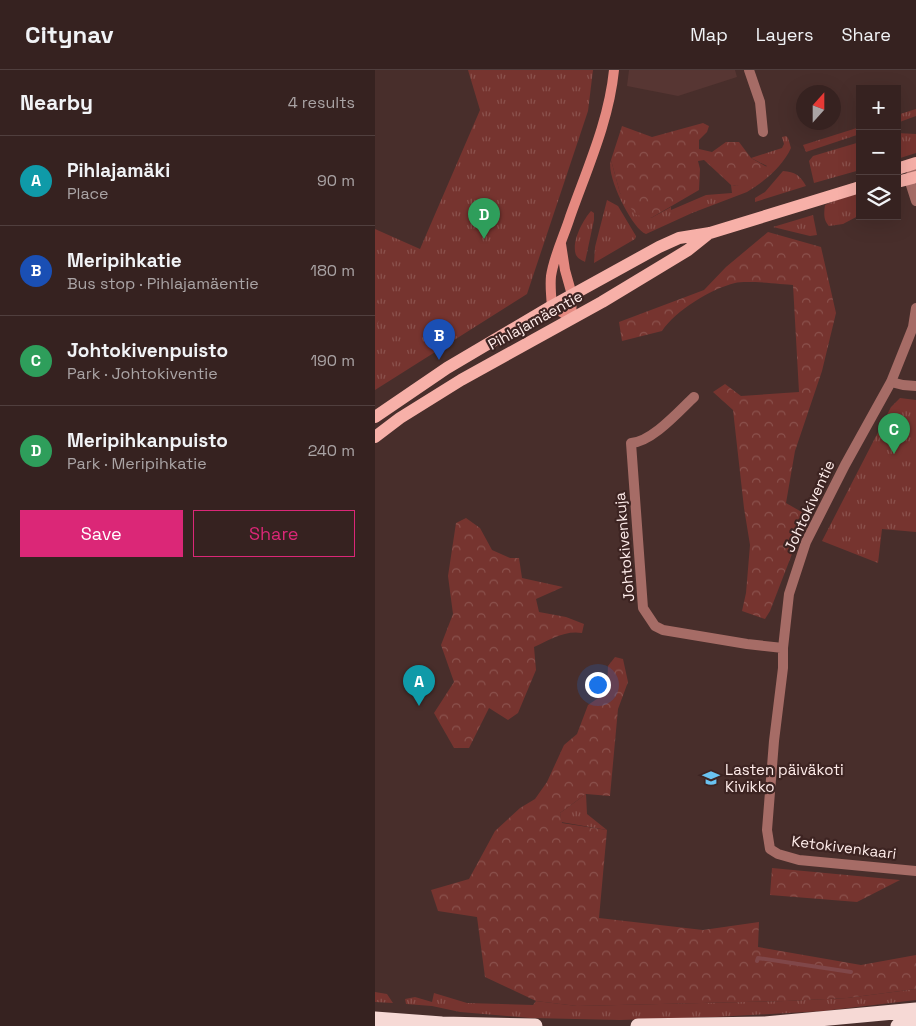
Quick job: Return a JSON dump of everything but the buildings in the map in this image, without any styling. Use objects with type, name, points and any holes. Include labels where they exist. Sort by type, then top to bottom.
[{"type":"highway","points":[[638,1026],[765,1024],[916,1010]]},
{"type":"highway","points":[[375,1018],[443,1024],[535,1026]]},
{"type":"highway","points":[[898,1026],[916,1023]]},
{"type":"main road","points":[[561,244],[565,270],[572,295],[571,318],[552,306],[551,277],[561,244],[608,105],[614,70]]},
{"type":"main road","points":[[901,168],[916,165]]},
{"type":"main road","name":"Pihlajamäentie","points":[[375,417],[447,368],[552,306],[679,238],[710,233],[856,188]]},
{"type":"main road","name":"Pihlajamäentie","points":[[375,437],[400,418],[461,380],[602,302],[688,250],[710,233]]},
{"type":"street","points":[[749,70],[760,102],[763,132]]},
{"type":"street","points":[[916,165],[907,179],[916,201]]},
{"type":"street","name":"Johtokiventie","points":[[770,849],[767,830],[789,594],[806,542],[845,465],[891,382],[913,326],[916,308]]},
{"type":"street","points":[[891,382],[916,386]]},
{"type":"street","name":"Johtokivenkuja","points":[[694,397],[651,435],[637,443],[631,444],[643,608],[655,626],[663,630],[783,648]]},
{"type":"street","name":"Ketokivenkaari","points":[[770,849],[778,854],[799,860],[916,871]]},
{"type":"shaded area","points":[[629,70],[735,70],[737,77],[678,96],[627,86]]},
{"type":"green space","points":[[468,70],[593,70],[588,111],[527,294],[375,390],[375,229],[420,249],[480,110]]},
{"type":"green space","points":[[916,109],[916,116],[901,122],[901,114]]},
{"type":"green space","points":[[703,123],[709,126],[707,132],[699,140],[699,149],[712,152],[726,142],[739,142],[751,158],[767,167],[765,173],[753,181],[737,186],[731,185],[704,160],[698,161],[700,169],[699,190],[651,218],[636,215],[620,193],[611,160],[622,126],[652,137]]},
{"type":"green space","points":[[856,128],[856,135],[806,152],[803,145]]},
{"type":"green space","points":[[901,133],[916,134],[916,153],[901,158]]},
{"type":"green space","points":[[786,136],[791,148],[788,155],[772,173],[753,188],[646,234],[640,230],[627,212],[612,177],[611,160],[620,193],[651,218],[671,207],[671,210],[706,195],[732,193],[731,185],[737,186],[767,166],[751,158],[782,148],[784,144],[782,137]]},
{"type":"green space","points":[[856,143],[856,171],[814,183],[809,161],[813,156]]},
{"type":"green space","points":[[783,171],[797,175],[806,186],[755,202],[755,198],[765,192]]},
{"type":"green space","points":[[856,194],[856,217],[843,224],[829,226],[825,219],[825,205]]},
{"type":"green space","points":[[607,200],[618,206],[636,236],[635,239],[594,263],[595,247]]},
{"type":"green space","points":[[591,211],[594,213],[594,220],[585,262],[576,255],[575,244],[581,225]]},
{"type":"green space","points":[[813,215],[817,235],[810,236],[773,227]]},
{"type":"green space","points":[[768,232],[821,247],[836,313],[822,371],[795,451],[786,503],[807,515],[770,611],[765,619],[742,611],[746,593],[750,545],[733,410],[713,392],[725,384],[741,396],[799,392],[793,285],[764,282],[735,283],[715,290],[695,301],[676,315],[662,331],[622,341],[619,322],[704,290],[726,267]]},
{"type":"green space","points":[[375,278],[380,318],[375,331]]},
{"type":"green space","points":[[900,398],[916,400],[916,532],[882,529],[878,563],[822,541],[891,407]]},
{"type":"green space","points":[[466,518],[480,528],[492,550],[510,558],[519,558],[522,578],[563,587],[536,599],[539,612],[566,617],[584,624],[582,633],[563,634],[534,647],[536,670],[518,713],[508,720],[489,708],[469,748],[454,748],[434,713],[454,682],[441,645],[453,614],[448,576],[456,523]]},
{"type":"green space","points":[[615,657],[623,659],[628,682],[618,709],[610,796],[586,794],[560,813],[562,823],[607,830],[599,918],[703,930],[759,922],[758,947],[861,965],[916,955],[916,989],[847,998],[577,1006],[536,1001],[485,977],[477,917],[438,911],[431,890],[469,879],[495,831],[520,808],[535,799],[547,782],[564,745],[577,734],[588,705],[607,692],[608,666]]},
{"type":"green space","points":[[586,794],[587,814],[607,830],[561,822],[560,813]]},
{"type":"green space","points":[[772,868],[900,880],[857,902],[770,895]]},
{"type":"green space","points":[[916,989],[916,1000],[823,1011],[620,1020],[530,1018],[460,1012],[432,1006],[406,1004],[405,999],[415,997],[432,1002],[434,993],[467,1003],[533,1005],[536,1001],[577,1006],[847,998]]},
{"type":"green space","points":[[375,992],[387,994],[393,1003],[375,1002]]},
{"type":"waterway","points":[[757,961],[758,958],[851,972]]},
{"type":"place","name":"Meripihkanpuisto","points":[[484,239]]},
{"type":"place","name":"Meripihkatie","points":[[439,360]]},
{"type":"place","name":"Johtokivenpuisto","points":[[894,454]]},
{"type":"place","name":"Pihlajamäki","points":[[419,706]]},
{"type":"place","name":"Lasten päiväkoti Kivikko","points":[[711,778]]}]
